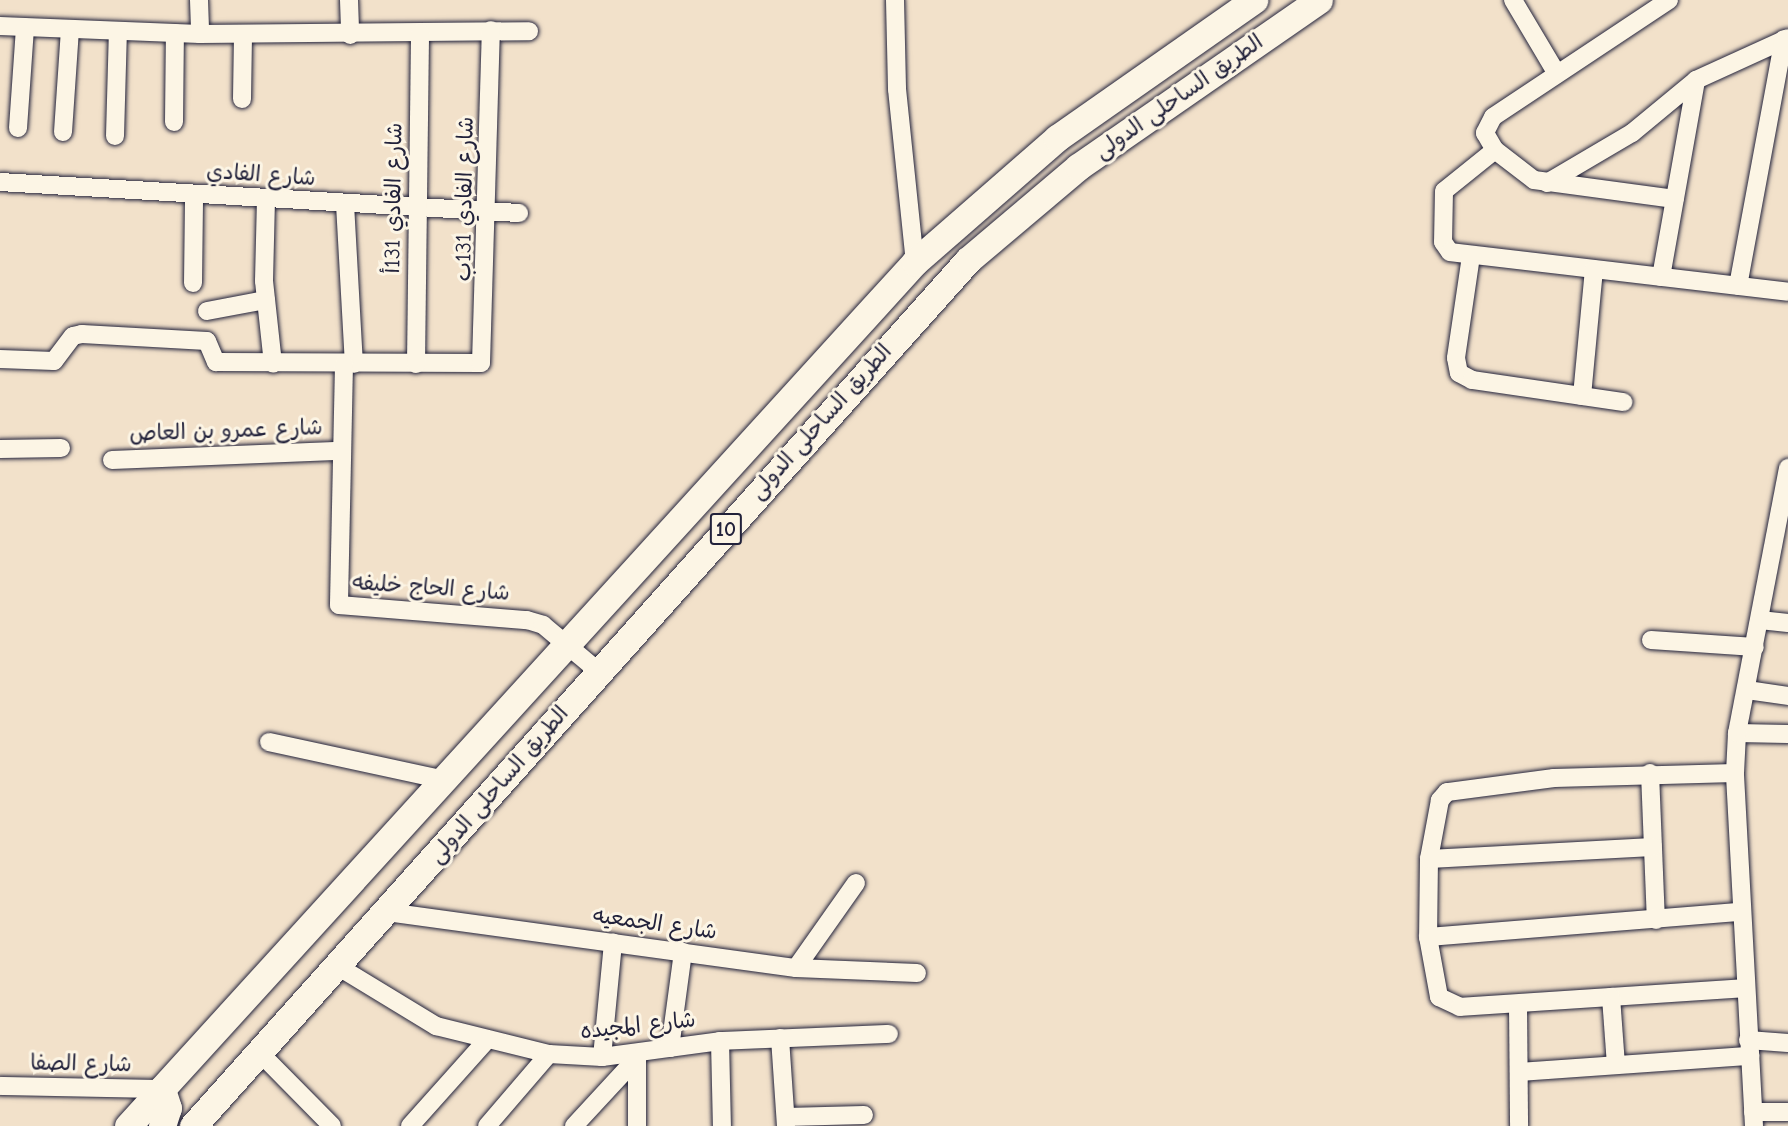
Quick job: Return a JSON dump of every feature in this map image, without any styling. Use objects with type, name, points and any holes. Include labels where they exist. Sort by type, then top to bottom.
[{"type":"highway","name":"الطريق الساحلى الدولى","points":[[128,1126],[440,779],[915,262],[1057,138],[1254,0]]},
{"type":"highway","name":"الطريق الساحلى الدولى","points":[[193,1126],[339,967],[599,672],[968,260],[1078,167],[1319,0]]},
{"type":"highway","points":[[162,1089],[168,1107],[162,1126]]},
{"type":"street","points":[[199,0],[200,34]]},
{"type":"street","points":[[349,0],[350,35]]},
{"type":"street","points":[[895,0],[897,89],[915,262]]},
{"type":"street","points":[[1669,0],[1493,117],[1485,133],[1495,150],[1519,171],[1547,183],[1675,199]]},
{"type":"street","points":[[1521,3],[1557,74]]},
{"type":"street","points":[[0,26],[200,34],[350,35],[491,30],[529,31]]},
{"type":"street","points":[[18,128],[25,27]]},
{"type":"street","points":[[63,132],[70,29]]},
{"type":"street","name":"شارع الفادي 131ب","points":[[416,364],[477,364],[486,355],[491,30]]},
{"type":"street","points":[[115,136],[118,31]]},
{"type":"street","points":[[174,122],[175,33]]},
{"type":"street","name":"شارع الفادي 131أ","points":[[416,364],[420,33]]},
{"type":"street","points":[[242,99],[243,34]]},
{"type":"street","points":[[1547,183],[1632,133],[1696,80],[1786,38]]},
{"type":"street","points":[[1738,286],[1786,38]]},
{"type":"street","points":[[1661,277],[1696,80]]},
{"type":"street","points":[[1495,150],[1451,182],[1441,198],[1446,248],[1471,256],[1788,292]]},
{"type":"street","name":"شارع الفادي","points":[[0,182],[418,209],[519,213]]},
{"type":"street","points":[[193,283],[194,195]]},
{"type":"street","points":[[266,199],[266,300],[273,364]]},
{"type":"street","name":"شارع الحاج خليفه","points":[[345,204],[349,364],[341,451],[337,600],[341,607],[512,617],[543,625],[599,672]]},
{"type":"street","points":[[1471,256],[1456,358],[1459,373],[1472,380],[1623,402]]},
{"type":"street","points":[[1582,396],[1594,270]]},
{"type":"street","points":[[207,311],[266,300]]},
{"type":"street","points":[[0,359],[54,361],[73,336],[82,334],[207,341],[213,361],[273,364],[416,364]]},
{"type":"street","points":[[0,449],[61,448]]},
{"type":"street","name":"شارع عمرو بن العاص","points":[[112,459],[341,451]]},
{"type":"street","points":[[1788,471],[1737,733],[1735,773],[1745,988],[1754,1119],[1788,1112]]},
{"type":"street","points":[[1760,620],[1788,623]]},
{"type":"street","points":[[1651,640],[1755,647]]},
{"type":"street","points":[[1747,690],[1788,696]]},
{"type":"street","points":[[1737,733],[1788,734]]},
{"type":"street","points":[[269,742],[440,779]]},
{"type":"street","points":[[1735,773],[1650,773],[1447,792],[1440,800],[1429,859],[1428,937],[1435,986],[1448,1005],[1518,1004],[1745,988]]},
{"type":"street","points":[[1650,773],[1656,920]]},
{"type":"street","points":[[1429,859],[1653,847]]},
{"type":"street","points":[[796,968],[856,884]]},
{"type":"street","name":"شارع الجمعيه","points":[[387,912],[796,968],[917,973]]},
{"type":"street","points":[[1428,937],[1741,912]]},
{"type":"street","points":[[602,1057],[613,943]]},
{"type":"street","points":[[670,1048],[683,952]]},
{"type":"street","name":"شارع المجيده","points":[[339,967],[436,1026],[549,1053],[602,1057],[637,1056],[670,1048],[720,1041],[889,1034]]},
{"type":"street","points":[[1611,997],[1616,1065]]},
{"type":"street","points":[[1518,1004],[1519,1126]]},
{"type":"street","points":[[780,1038],[786,1121],[864,1115]]},
{"type":"street","points":[[410,1126],[487,1040]]},
{"type":"street","points":[[720,1041],[722,1126]]},
{"type":"street","points":[[1519,1072],[1616,1065],[1788,1042]]},
{"type":"street","points":[[487,1126],[549,1053]]},
{"type":"street","points":[[261,1054],[332,1126]]},
{"type":"street","points":[[574,1126],[637,1056]]},
{"type":"street","points":[[637,1056],[637,1126]]},
{"type":"street","name":"شارع الصفا","points":[[0,1086],[162,1089]]}]
